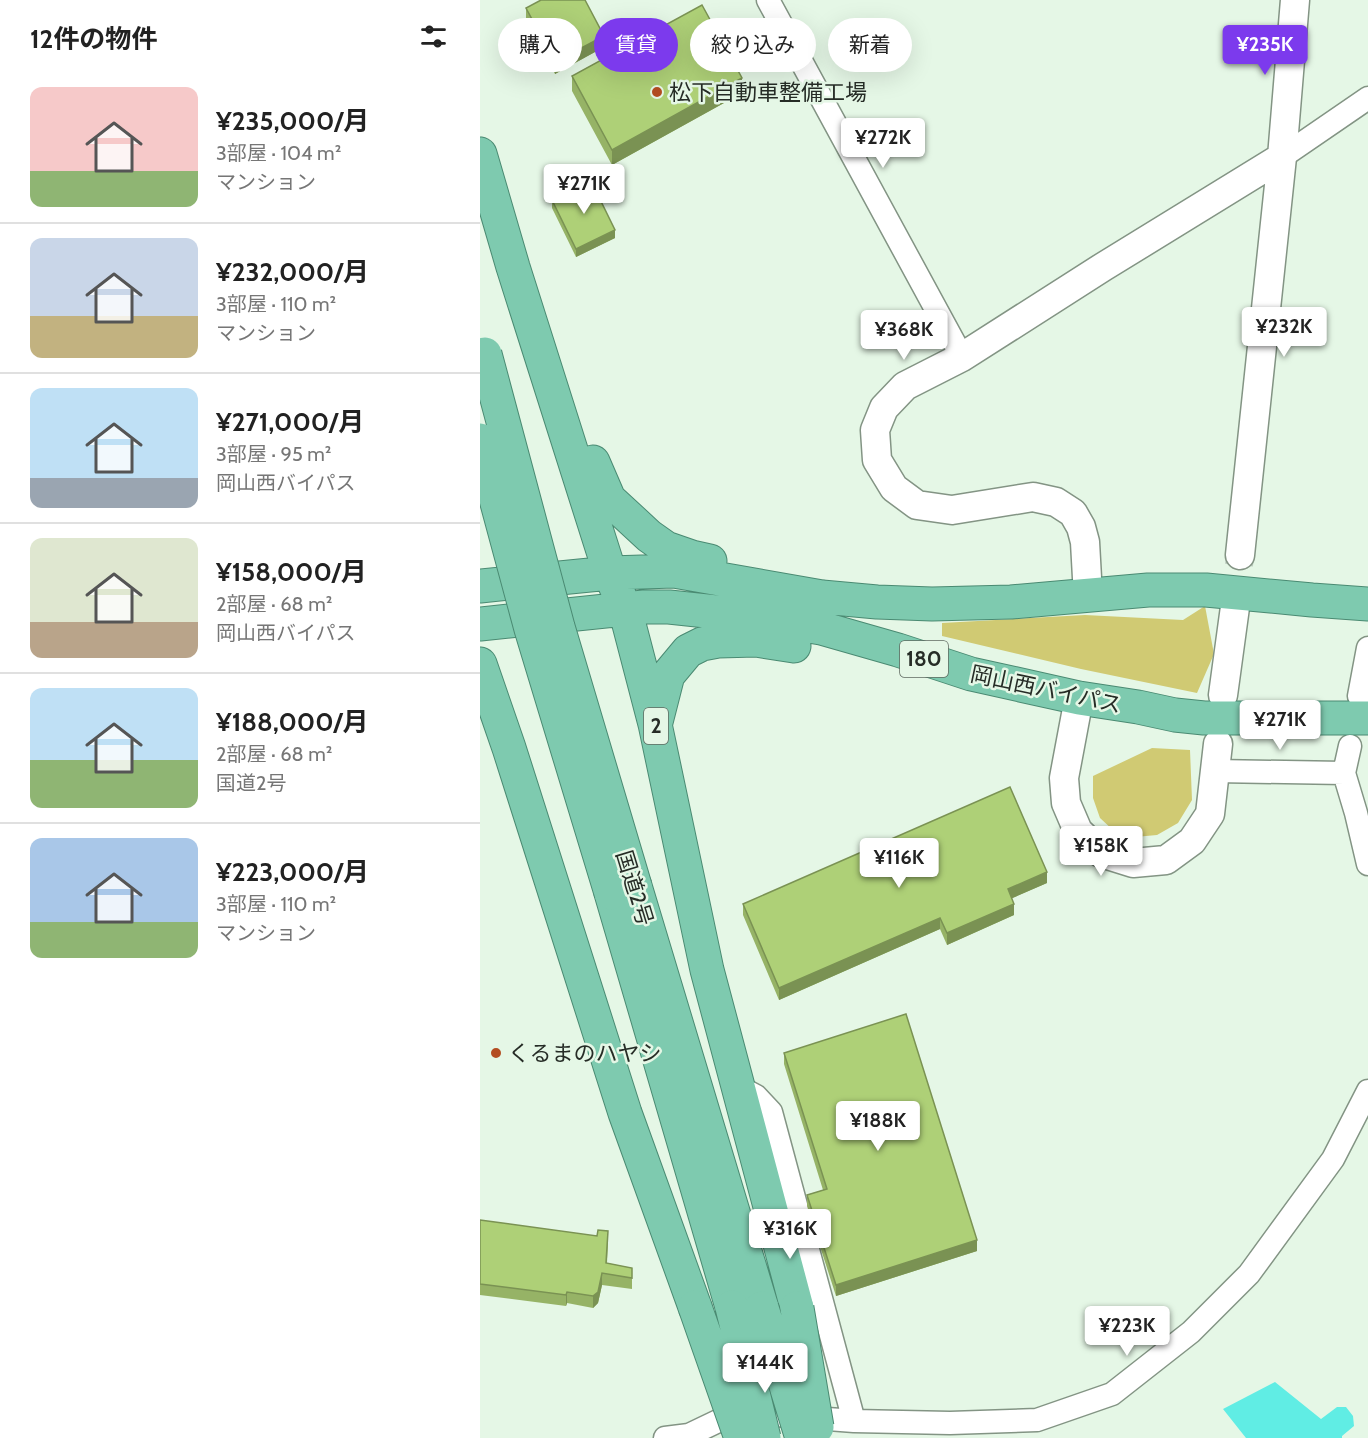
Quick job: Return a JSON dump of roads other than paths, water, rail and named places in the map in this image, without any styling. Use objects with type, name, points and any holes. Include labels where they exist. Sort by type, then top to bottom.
[{"type":"highway","name":"2","points":[[480,154],[513,267],[610,573],[625,609],[655,724],[707,970],[797,1308],[818,1438]]},
{"type":"highway","points":[[513,267],[535,301],[589,452],[609,499],[666,549],[692,557],[784,574],[822,597]]},
{"type":"highway","name":"国道2号","points":[[483,344],[558,627],[623,890],[747,1307],[802,1438]]},
{"type":"highway","name":"国道2号","points":[[480,440],[531,629],[623,890]]},
{"type":"highway","points":[[480,586],[610,573],[674,571],[822,597],[877,602],[932,604],[1011,602],[1148,590],[1206,590],[1368,604]]},
{"type":"highway","name":"岡山西バイパス","points":[[480,624],[644,607],[669,607],[744,615],[821,628],[971,674],[1079,698],[1175,715],[1204,718],[1364,707]]},
{"type":"highway","points":[[655,724],[668,675],[688,651],[718,640],[756,640],[971,674]]},
{"type":"highway","points":[[480,664],[625,1113],[741,1438]]},
{"type":"highway","name":"国道2号","points":[[747,1307],[764,1438]]},
{"type":"street","points":[[768,0],[962,357]]},
{"type":"street","points":[[1240,555],[1282,157],[1295,0]]},
{"type":"street","points":[[1088,596],[1082,527],[1073,513],[1056,502],[1033,497],[952,510],[917,505],[894,488],[877,460],[875,430],[885,408],[905,386],[962,357],[1282,157],[1368,98]]},
{"type":"street","points":[[1223,695],[1235,607]]},
{"type":"street","points":[[1364,707],[1368,648]]},
{"type":"street","points":[[1079,698],[1064,778],[1066,803],[1078,831],[1101,853],[1133,863],[1166,860],[1192,841],[1210,814],[1216,758],[1344,772]]},
{"type":"street","points":[[1350,746],[1344,772],[1368,864]]},
{"type":"street","points":[[739,1087],[756,1096],[771,1112],[854,1420]]},
{"type":"street","points":[[665,1438],[689,1435],[737,1412],[950,1424],[1037,1420],[1112,1394],[1191,1332],[1248,1274],[1333,1159],[1368,1091]]},
{"type":"water","points":[[1275,1382],[1321,1419],[1337,1407],[1346,1407],[1353,1416],[1354,1426],[1342,1438],[1246,1438],[1223,1409]]},
{"type":"tunnel","points":[[1235,607],[1240,555]]},
{"type":"place","name":"松下自動車整備工場","points":[[657,92]]},
{"type":"place","name":"くるまのハヤシ","points":[[496,1053]]}]
